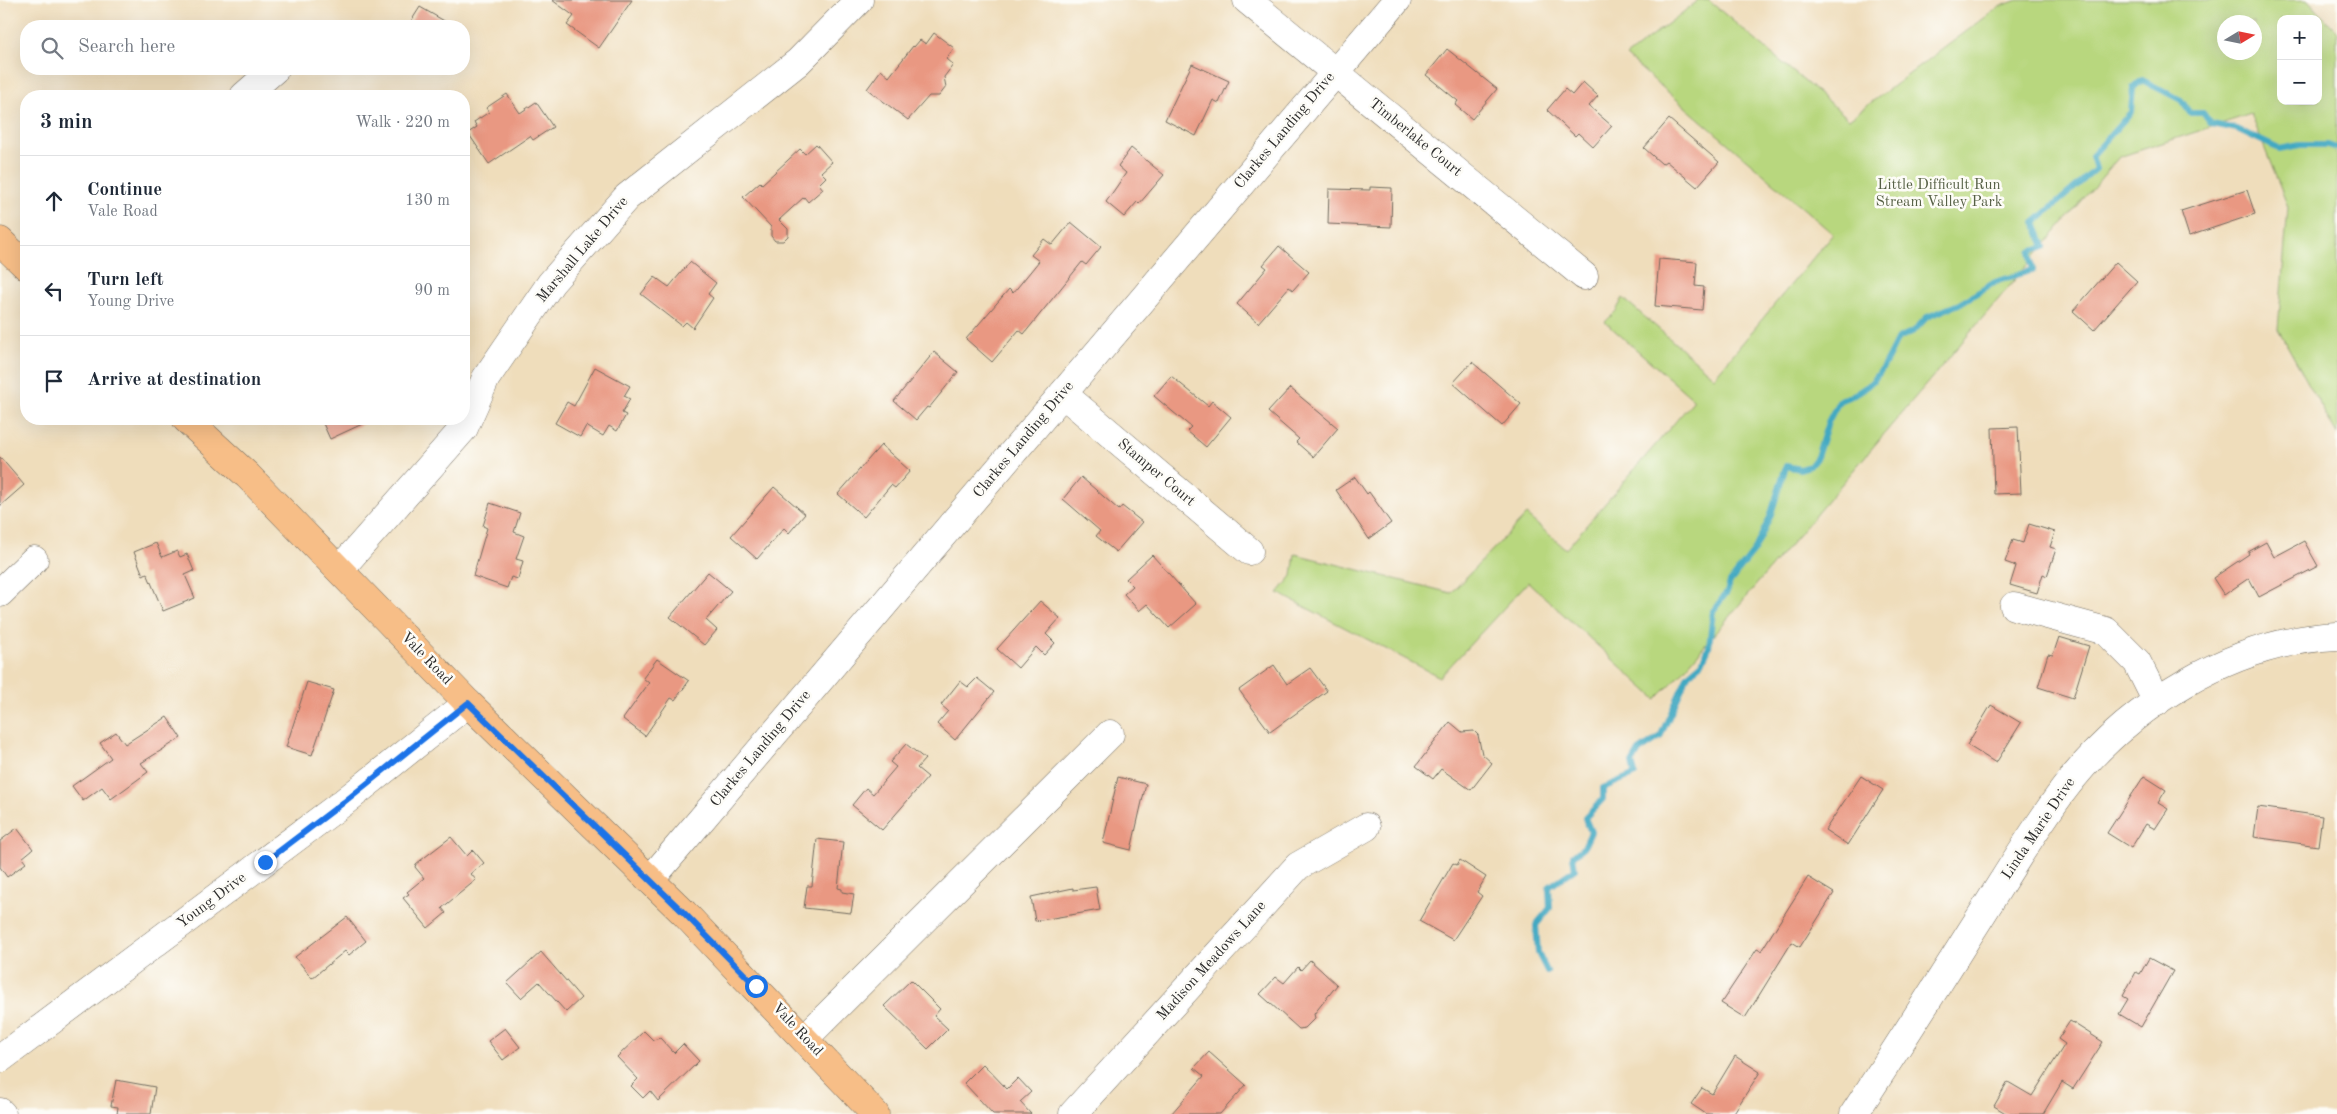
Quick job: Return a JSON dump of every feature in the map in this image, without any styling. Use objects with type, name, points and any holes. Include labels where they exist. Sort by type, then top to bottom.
[{"type":"main road","points":[[0,241],[20,260]]},
{"type":"main road","name":"Vale Road","points":[[193,425],[248,476],[468,703],[650,880],[805,1038],[876,1114]]},
{"type":"street","name":"Marshall Lake Drive","points":[[470,414],[486,378],[551,283],[627,196],[798,62],[859,0]]},
{"type":"street","name":"Timberlake Court","points":[[1247,0],[1584,276]]},
{"type":"street","name":"Clarkes Landing Drive","points":[[650,880],[1397,0]]},
{"type":"street","points":[[251,90],[268,75]]},
{"type":"street","name":"Stamper Court","points":[[1063,394],[1250,552]]},
{"type":"street","name":"Marshall Lake Drive","points":[[340,569],[465,425]]},
{"type":"street","points":[[0,593],[34,560]]},
{"type":"street","points":[[2014,606],[2106,631],[2138,662],[2157,702]]},
{"type":"street","name":"Linda Marie Drive","points":[[1854,1114],[2047,812],[2099,749],[2132,719],[2206,672],[2239,658],[2273,648],[2337,636]]},
{"type":"street","name":"Young Drive","points":[[0,1059],[344,802],[468,703]]},
{"type":"street","points":[[805,1038],[1110,734]]},
{"type":"street","name":"Madison Meadows Lane","points":[[1073,1114],[1298,866],[1366,827]]},
{"type":"green space","name":"Little Difficult Run Stream Valley Park","points":[[1699,0],[1708,0],[1849,119],[1999,7],[2017,0],[2308,0],[2322,15],[2277,15],[2277,105],[2322,105],[2322,15],[2337,32],[2337,435],[2278,329],[2288,207],[2251,114],[2119,157],[1678,677],[1656,699],[1528,582],[1440,677],[1278,593],[1292,576],[1295,554],[1451,593],[1526,515],[1566,549],[1694,400],[1605,322],[1616,311],[1623,298],[1714,377],[1833,234],[1626,56]]},
{"type":"building","points":[[552,0],[632,0],[599,48],[567,25],[574,16]]},
{"type":"building","points":[[420,7],[443,20],[412,20]]},
{"type":"building","points":[[934,33],[954,48],[946,59],[953,65],[944,77],[946,87],[939,96],[929,96],[908,120],[867,89],[881,70],[889,77],[913,46],[920,40],[926,44]]},
{"type":"building","points":[[1447,49],[1497,89],[1472,119],[1455,105],[1458,101],[1426,75]]},
{"type":"building","points":[[1192,64],[1229,81],[1219,103],[1213,100],[1196,136],[1165,120]]},
{"type":"building","points":[[1583,82],[1598,96],[1589,106],[1612,126],[1593,147],[1578,133],[1575,136],[1547,110],[1565,89],[1572,95]]},
{"type":"building","points":[[507,94],[520,113],[536,102],[553,127],[533,140],[530,136],[489,164],[470,136],[470,132],[477,127],[474,122],[489,112],[486,108]]},
{"type":"building","points":[[1669,119],[1719,162],[1697,187],[1666,161],[1662,164],[1644,148]]},
{"type":"building","points":[[816,144],[832,162],[821,172],[826,177],[819,184],[823,189],[808,202],[804,197],[779,220],[788,229],[788,236],[783,241],[775,241],[771,236],[771,227],[743,197],[760,182],[762,184],[800,149],[805,154]]},
{"type":"building","points":[[1131,148],[1164,175],[1139,204],[1137,202],[1124,217],[1106,202],[1126,173],[1118,166]]},
{"type":"building","points":[[1370,187],[1392,188],[1391,227],[1328,224],[1329,189],[1370,190]]},
{"type":"building","points":[[2247,190],[2255,214],[2189,236],[2181,211]]},
{"type":"building","points":[[1071,222],[1101,247],[1086,265],[1082,262],[1024,334],[1019,330],[992,362],[966,339],[1009,289],[1013,293],[1039,261],[1031,255],[1044,239],[1052,245]]},
{"type":"building","points":[[1279,246],[1309,272],[1293,290],[1289,287],[1258,323],[1237,304],[1267,268],[1263,265]]},
{"type":"building","points":[[1659,259],[1697,262],[1695,286],[1704,287],[1702,310],[1655,306]]},
{"type":"building","points":[[690,262],[716,283],[708,294],[713,298],[693,328],[686,322],[682,326],[641,294],[655,277],[669,287]]},
{"type":"building","points":[[2116,262],[2137,281],[2094,330],[2073,311]]},
{"type":"building","points":[[934,352],[958,372],[929,408],[927,407],[916,420],[894,401]]},
{"type":"building","points":[[1472,362],[1521,404],[1502,426],[1453,383]]},
{"type":"building","points":[[595,367],[630,386],[624,396],[630,399],[622,413],[626,415],[617,431],[609,426],[603,436],[586,426],[580,437],[555,423],[567,402],[574,406]]},
{"type":"building","points":[[1171,376],[1208,406],[1212,401],[1231,417],[1206,447],[1187,431],[1191,427],[1154,396]]},
{"type":"building","points":[[1290,388],[1338,428],[1313,457],[1296,442],[1299,439],[1268,412]]},
{"type":"building","points":[[324,425],[360,425],[330,439]]},
{"type":"building","points":[[2018,427],[2021,493],[1994,494],[1992,428]]},
{"type":"building","points":[[881,445],[910,471],[895,488],[891,485],[864,517],[838,494]]},
{"type":"building","points":[[0,457],[24,485],[0,506]]},
{"type":"building","points":[[1081,477],[1119,510],[1122,506],[1142,522],[1116,552],[1096,536],[1100,531],[1063,499]]},
{"type":"building","points":[[1355,477],[1367,494],[1369,492],[1391,523],[1369,539],[1336,490]]},
{"type":"building","points":[[774,487],[805,514],[789,533],[784,528],[757,559],[731,536]]},
{"type":"building","points":[[490,503],[520,513],[514,532],[524,536],[516,559],[523,561],[518,579],[511,577],[507,588],[473,576],[487,528],[483,526]]},
{"type":"building","points":[[2029,524],[2055,532],[2050,547],[2056,549],[2047,576],[2043,574],[2037,593],[2010,585],[2016,566],[2005,562],[2013,540],[2023,543]]},
{"type":"building","points":[[2304,541],[2318,566],[2259,597],[2249,578],[2224,595],[2213,578],[2249,554],[2248,552],[2266,542],[2274,557]]},
{"type":"building","points":[[156,543],[162,557],[177,551],[180,557],[187,554],[194,571],[185,575],[195,598],[163,611],[147,573],[143,575],[134,552]]},
{"type":"building","points":[[1152,555],[1196,604],[1169,628],[1147,604],[1139,611],[1124,594],[1133,586],[1126,579]]},
{"type":"building","points":[[708,572],[731,591],[706,620],[717,630],[704,645],[670,617]]},
{"type":"building","points":[[1040,601],[1060,618],[1046,634],[1055,643],[1044,655],[1036,647],[1018,668],[997,649]]},
{"type":"building","points":[[2059,637],[2089,646],[2073,698],[2038,687],[2048,654],[2053,655]]},
{"type":"building","points":[[657,659],[689,681],[675,700],[671,698],[645,736],[623,719],[649,683],[643,678]]},
{"type":"building","points":[[1274,665],[1287,684],[1310,668],[1327,691],[1270,732],[1239,690]]},
{"type":"building","points":[[977,678],[994,692],[955,740],[937,724],[948,711],[941,705],[960,681],[968,687]]},
{"type":"building","points":[[307,682],[334,690],[312,755],[286,747]]},
{"type":"building","points":[[1991,705],[2021,723],[1996,763],[1967,745]]},
{"type":"building","points":[[167,717],[181,738],[141,763],[148,772],[111,799],[102,787],[83,801],[72,786],[111,758],[100,743],[116,732],[125,744]]},
{"type":"building","points":[[1450,722],[1462,732],[1474,731],[1478,735],[1482,754],[1492,763],[1471,790],[1441,769],[1433,779],[1416,766]]},
{"type":"building","points":[[906,744],[925,759],[917,768],[928,777],[882,830],[852,805],[866,788],[873,794],[896,767],[890,762]]},
{"type":"building","points":[[1861,776],[1883,790],[1848,845],[1825,830]]},
{"type":"building","points":[[2144,776],[2166,790],[2158,803],[2168,809],[2155,829],[2146,824],[2131,848],[2107,833]]},
{"type":"building","points":[[1118,777],[1146,784],[1131,850],[1103,843]]},
{"type":"building","points":[[2258,807],[2322,816],[2318,846],[2254,837]]},
{"type":"building","points":[[17,828],[33,849],[22,858],[26,863],[7,877],[0,867],[0,841]]},
{"type":"building","points":[[451,837],[467,856],[473,850],[484,863],[471,874],[476,880],[442,908],[446,913],[428,928],[403,898],[409,894],[407,892],[424,878],[415,867],[416,864]]},
{"type":"building","points":[[817,839],[843,842],[838,888],[842,889],[842,892],[854,894],[851,913],[804,908],[807,886],[812,886]]},
{"type":"building","points":[[1460,860],[1486,877],[1477,892],[1482,896],[1453,940],[1419,921],[1453,863],[1457,865]]},
{"type":"building","points":[[1808,877],[1834,893],[1800,947],[1792,942],[1745,1018],[1721,1003],[1757,949],[1761,951]]},
{"type":"building","points":[[1096,887],[1100,910],[1035,921],[1031,897],[1073,888],[1073,890]]},
{"type":"building","points":[[347,917],[366,941],[349,955],[345,951],[312,978],[295,957]]},
{"type":"building","points":[[541,952],[581,998],[566,1012],[539,982],[521,998],[507,983]]},
{"type":"building","points":[[2149,958],[2173,971],[2141,1027],[2119,1014],[2128,999],[2123,996],[2136,972],[2140,974]]},
{"type":"building","points":[[1310,960],[1337,985],[1314,1014],[1315,1018],[1305,1028],[1299,1029],[1260,994],[1276,977],[1284,983],[1298,967],[1301,970]]},
{"type":"building","points":[[911,980],[940,1009],[934,1016],[948,1029],[928,1049],[884,1006]]},
{"type":"building","points":[[2070,1021],[2103,1042],[2073,1089],[2062,1082],[2043,1114],[2007,1114],[1994,1106],[2008,1082],[2032,1096],[2065,1044],[2058,1039]]},
{"type":"building","points":[[505,1028],[520,1047],[503,1060],[488,1041]]},
{"type":"building","points":[[644,1031],[653,1040],[660,1038],[674,1053],[683,1044],[699,1061],[658,1101],[650,1091],[643,1098],[631,1086],[638,1079],[617,1057]]},
{"type":"building","points":[[1209,1052],[1246,1085],[1220,1114],[1171,1114],[1204,1076],[1194,1068]]},
{"type":"building","points":[[1735,1056],[1760,1072],[1733,1114],[1706,1114],[1691,1104],[1702,1088],[1712,1094]]},
{"type":"building","points":[[983,1064],[1007,1089],[1018,1078],[1031,1092],[1020,1102],[1031,1114],[993,1114],[964,1083]]},
{"type":"building","points":[[116,1080],[155,1087],[151,1114],[117,1114],[118,1107],[111,1106]]},
{"type":"waterway","points":[[1547,971],[1538,953],[1536,925],[1550,908],[1549,887],[1575,869],[1573,856],[1584,847],[1591,832],[1585,818],[1603,799],[1603,788],[1635,774],[1632,763],[1639,751],[1660,737],[1688,675],[1702,663],[1709,647],[1713,611],[1727,592],[1730,582],[1754,551],[1770,517],[1786,466],[1800,469],[1810,466],[1817,457],[1828,422],[1839,401],[1852,396],[1870,384],[1882,369],[1898,338],[1914,331],[1927,317],[1959,304],[1995,282],[2033,270],[2030,252],[2044,247],[2035,222],[2096,169],[2092,156],[2131,112],[2133,88],[2142,80],[2181,100],[2190,113],[2203,113],[2211,124],[2237,129],[2279,149],[2300,145],[2328,145],[2337,148]]},
{"type":"route","points":[[265,862],[468,703],[684,913],[756,986]]}]
